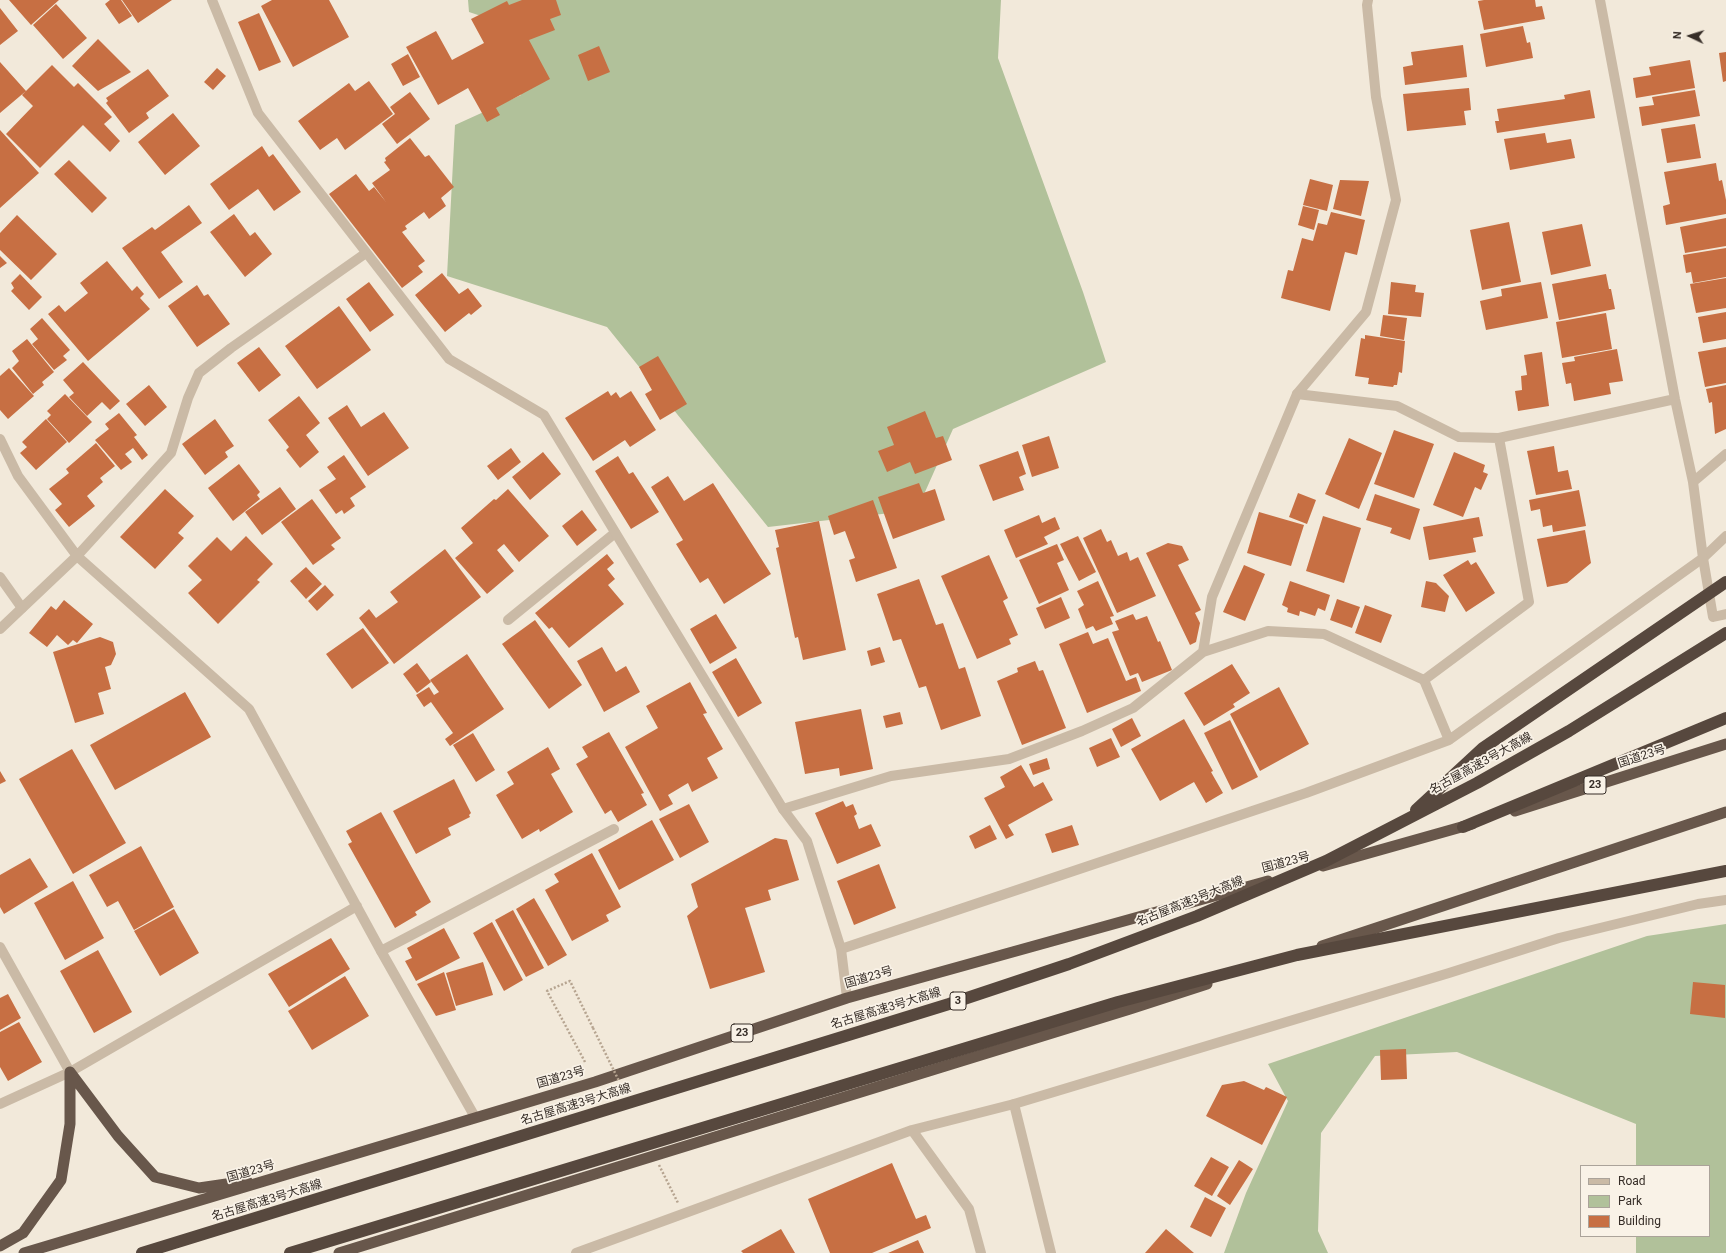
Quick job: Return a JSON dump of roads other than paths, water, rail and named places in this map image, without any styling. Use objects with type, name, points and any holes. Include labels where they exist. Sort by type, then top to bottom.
[{"type":"highway","points":[[1403,822],[1482,748],[1726,582]]},
{"type":"highway","name":"名古屋高速3号大高線","points":[[142,1253],[949,1004],[1069,964],[1211,910],[1326,861],[1477,783],[1569,731],[1726,633]]},
{"type":"highway","points":[[1463,827],[1726,718]]},
{"type":"highway","name":"国道23号","points":[[24,1253],[286,1176],[475,1117],[596,1082],[847,998],[1463,827],[1726,744]]},
{"type":"highway","points":[[339,1253],[1130,1009],[1726,812]]},
{"type":"highway","points":[[290,1253],[1118,1002],[1297,955],[1726,871]]},
{"type":"highway","points":[[70,1072],[118,1136],[154,1177],[199,1188],[286,1176]]},
{"type":"highway","points":[[0,1246],[23,1233],[61,1180],[70,1124],[70,1072]]},
{"type":"street","points":[[212,0],[258,112],[448,358],[544,415],[783,809],[807,841],[842,950],[847,998]]},
{"type":"street","points":[[1203,652],[1212,596],[1297,394],[1366,312],[1396,200],[1376,97],[1367,5],[1368,0]]},
{"type":"street","points":[[1600,0],[1675,399],[1693,482],[1703,558],[1713,617],[1726,614]]},
{"type":"street","points":[[0,629],[77,556],[171,453],[188,398],[199,373],[230,348],[366,253]]},
{"type":"street","points":[[1297,394],[1397,406],[1459,437],[1499,438],[1675,399]]},
{"type":"street","points":[[1424,680],[1529,602],[1499,438]]},
{"type":"street","points":[[0,439],[18,476],[77,556],[249,709],[381,951],[475,1117]]},
{"type":"street","points":[[1693,482],[1726,454]]},
{"type":"street","points":[[508,620],[615,533]]},
{"type":"street","points":[[842,950],[1298,795],[1449,740],[1703,558],[1726,536]]},
{"type":"street","points":[[0,577],[22,608]]},
{"type":"street","points":[[783,809],[891,776],[1009,759],[1082,731],[1133,708],[1203,652],[1268,631],[1324,634],[1424,680],[1449,740]]},
{"type":"street","points":[[381,951],[614,829]]},
{"type":"street","points":[[576,1253],[912,1130],[1014,1104],[1449,973],[1559,938],[1698,904],[1726,900]]},
{"type":"street","points":[[0,1104],[70,1072],[357,906]]},
{"type":"street","points":[[0,947],[70,1072]]},
{"type":"street","points":[[1014,1104],[1051,1253]]},
{"type":"street","points":[[912,1130],[969,1208],[981,1253]]}]
